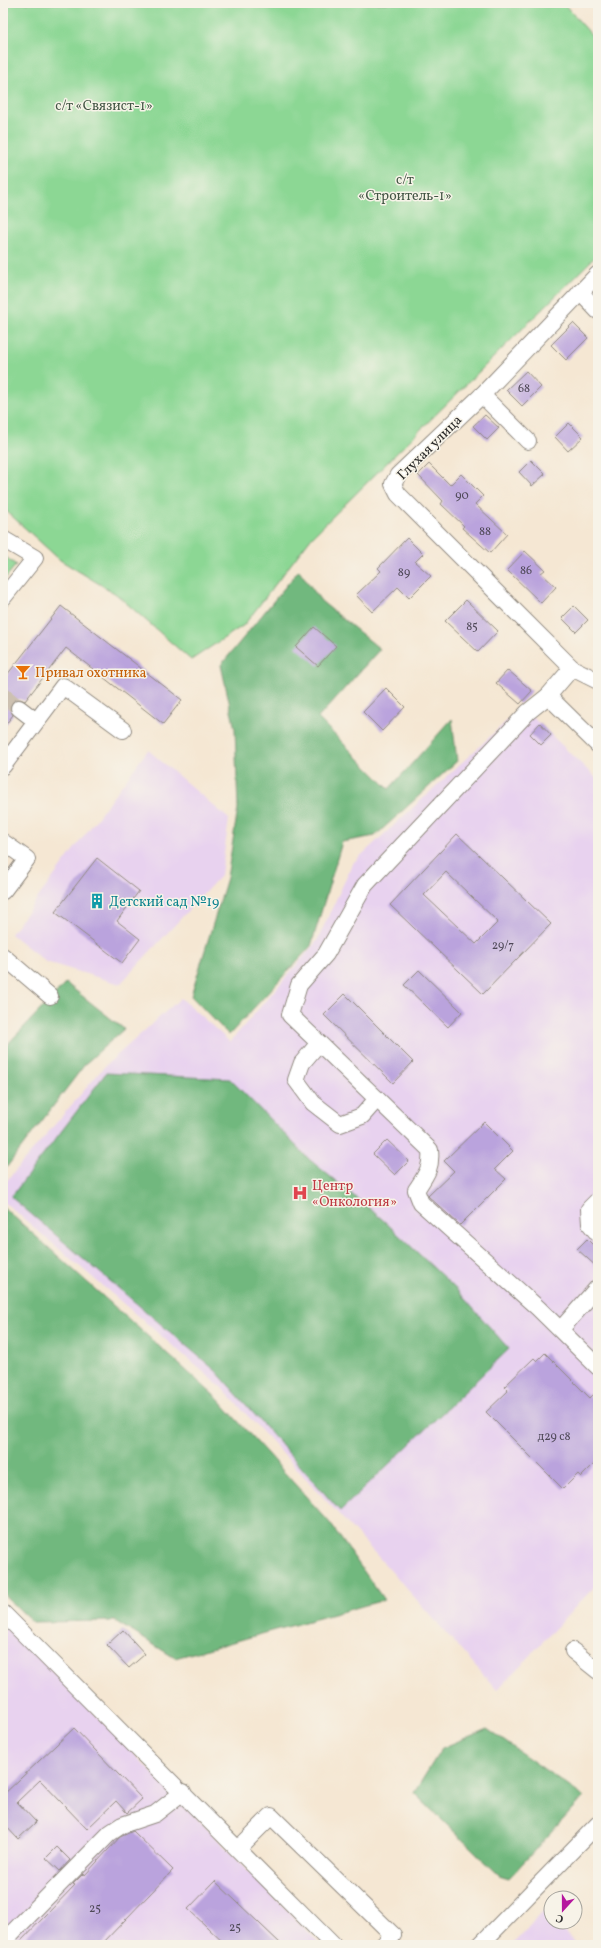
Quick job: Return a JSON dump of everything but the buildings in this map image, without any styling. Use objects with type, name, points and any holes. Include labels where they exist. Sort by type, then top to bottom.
[{"type":"street","name":"Глухая улица","points":[[598,274],[482,395],[398,475],[393,484],[398,494],[572,668],[598,681]]},
{"type":"street","points":[[580,292],[598,310]]},
{"type":"street","points":[[482,395],[528,441]]},
{"type":"street","points":[[3,539],[34,558],[3,598]]},
{"type":"street","points":[[572,668],[548,696],[528,712],[365,885],[326,954],[299,985],[290,1015],[430,1150],[432,1162],[427,1174],[416,1190],[421,1203],[561,1329],[598,1367]]},
{"type":"street","points":[[3,766],[63,686],[123,730]]},
{"type":"street","points":[[548,696],[598,745]]},
{"type":"street","points":[[19,708],[36,721]]},
{"type":"street","points":[[3,842],[27,859],[3,890]]},
{"type":"street","points":[[3,956],[50,996]]},
{"type":"street","points":[[319,1043],[302,1063],[296,1080],[313,1103],[340,1124],[362,1116],[377,1099]]},
{"type":"street","points":[[598,1200],[589,1209],[590,1224],[598,1234]]},
{"type":"street","points":[[561,1329],[598,1287]]},
{"type":"street","points":[[3,1613],[333,1945]]},
{"type":"street","points":[[573,1651],[598,1672]]},
{"type":"street","points":[[3,1942],[110,1833],[122,1825],[156,1814],[182,1792]]},
{"type":"street","points":[[238,1848],[271,1816],[393,1935],[382,1945]]},
{"type":"street","points":[[480,1945],[597,1825]]},
{"type":"shaded area","name":"Центр «Онкология»","points":[[522,707],[598,780],[598,1583],[497,1690],[383,1562],[221,1387],[3,1201],[3,1185],[105,1066],[181,998],[230,1042],[317,941],[353,863]]},
{"type":"shaded area","points":[[148,750],[229,819],[221,875],[120,984],[46,962],[11,934]]},
{"type":"shaded area","points":[[3,1620],[321,1945],[3,1945]]},
{"type":"shaded area","points":[[543,1911],[543,1930],[563,1930],[578,1945],[512,1945]]},
{"type":"green space","name":"с/т «Строитель-1»","points":[[3,3],[563,3],[598,42],[598,254],[311,538],[244,625],[191,660],[116,594],[60,560],[3,508]]},
{"type":"green space","points":[[3,555],[16,565],[3,581]]},
{"type":"green space","points":[[299,570],[321,601],[380,649],[318,718],[389,789],[452,719],[457,761],[375,836],[342,842],[311,946],[229,1035],[191,996],[227,878],[238,808],[235,729],[221,665]]},
{"type":"green space","points":[[66,983],[124,1029],[86,1063],[3,1172],[3,1049]]},
{"type":"green space","points":[[106,1073],[230,1079],[310,1160],[382,1219],[457,1290],[509,1349],[340,1511],[216,1371],[11,1197]]},
{"type":"green space","points":[[3,1207],[217,1398],[330,1523],[384,1600],[175,1658],[115,1621],[33,1622],[3,1594],[3,1386],[6,1384],[3,1380]]},
{"type":"green space","points":[[487,1729],[584,1797],[509,1878],[499,1875],[414,1793],[442,1748]]},
{"type":"tunnel","points":[[3,695],[19,708]]},
{"type":"place","name":"Привал охотника","points":[[23,672]]},
{"type":"place","name":"Детский сад №19","points":[[97,901]]},
{"type":"place","name":"Центр «Онкология»","points":[[300,1193]]},
{"type":"park label","name":"с/т «Связист-1»","points":[[104,105]]}]
